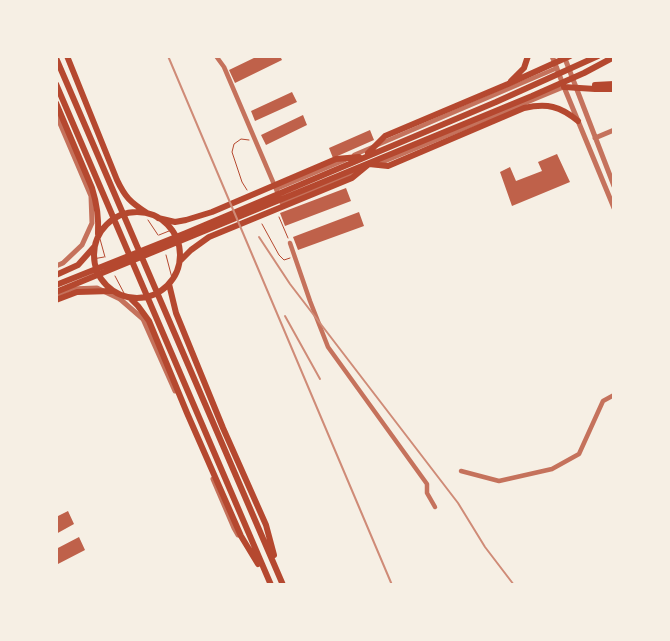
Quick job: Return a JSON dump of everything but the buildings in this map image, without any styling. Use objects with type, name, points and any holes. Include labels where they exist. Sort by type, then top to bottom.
[{"type":"main road","points":[[66,56],[124,194],[149,217]]},
{"type":"main road","points":[[508,84],[524,68],[528,56]]},
{"type":"main road","points":[[56,285],[540,83],[598,56]]},
{"type":"main road","points":[[97,237],[107,224],[120,216],[135,212],[175,222],[186,220],[212,212],[336,159],[365,156],[385,136],[536,71],[556,66],[567,57]]},
{"type":"main road","points":[[56,294],[532,96],[584,73],[614,57]]},
{"type":"main road","points":[[56,58],[282,582]]},
{"type":"main road","points":[[56,84],[270,585]]},
{"type":"main road","points":[[576,88],[614,84]]},
{"type":"main road","points":[[564,87],[614,89]]},
{"type":"main road","points":[[56,103],[92,188],[96,202],[99,222],[93,254],[96,271],[105,286],[119,296],[141,299],[161,291],[169,284],[180,261],[191,250],[209,238],[352,178],[369,164],[388,166],[524,108],[538,105],[548,105],[567,111],[578,121]]},
{"type":"main road","points":[[158,218],[171,229],[175,236],[180,261]]},
{"type":"main road","points":[[56,275],[78,265],[94,246]]},
{"type":"main road","points":[[169,284],[176,313],[266,525],[282,582]]},
{"type":"main road","points":[[56,300],[78,292],[111,291]]},
{"type":"main road","points":[[130,298],[149,321],[186,412],[241,536],[270,585]]},
{"type":"street","points":[[216,56],[224,67],[282,203],[564,87]]},
{"type":"street","points":[[552,56],[614,208]]},
{"type":"street","points":[[567,57],[576,88],[614,186]]},
{"type":"street","points":[[276,189],[556,66]]},
{"type":"street","points":[[56,114],[91,196],[92,223],[82,245],[63,263],[56,266]]},
{"type":"street","points":[[595,138],[614,130]]},
{"type":"street","points":[[349,158],[355,173]]},
{"type":"street","points":[[290,243],[328,347],[428,484],[427,493],[435,507]]},
{"type":"street","points":[[56,294],[71,289],[97,288],[120,299],[143,319],[234,528],[270,585]]},
{"type":"street","points":[[462,471],[499,481],[552,470],[579,454],[603,401],[614,395]]},
{"type":"path","points":[[248,191],[242,182],[232,152],[234,144],[241,140],[250,141]]},
{"type":"path","points":[[278,216],[290,243]]},
{"type":"path","points":[[149,217],[158,235]]},
{"type":"path","points":[[260,222],[279,255],[284,260],[290,258]]},
{"type":"railway","points":[[168,56],[392,585]]},
{"type":"railway","points":[[259,237],[290,284],[458,503],[485,547],[514,585]]},
{"type":"railway","points":[[285,316],[320,379]]}]
